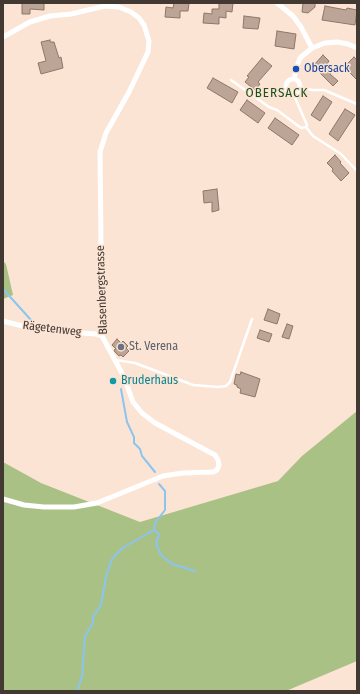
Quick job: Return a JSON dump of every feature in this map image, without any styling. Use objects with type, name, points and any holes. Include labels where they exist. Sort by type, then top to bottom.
[{"type":"street","points":[[277,3],[293,16],[301,27],[312,48]]},
{"type":"street","name":"Blasenbergstrasse","points":[[3,36],[30,22],[50,16],[71,14],[105,6],[119,7],[131,12],[139,18],[144,25],[148,34],[148,52],[129,92],[106,133],[100,152],[102,336],[108,350],[116,360],[124,377],[133,402],[142,413],[155,422],[215,455],[219,465],[217,470],[209,473],[183,473],[163,476],[97,503],[74,507],[24,505],[3,499]]},
{"type":"street","points":[[294,79],[300,58],[312,48],[325,43],[337,42],[348,44],[357,48]]},
{"type":"street","points":[[294,79],[299,82],[300,87],[298,91],[293,93],[287,90],[286,86],[288,81],[294,79]]},
{"type":"street","name":"Rägetenweg","points":[[3,321],[34,329],[96,334],[102,336]]},
{"type":"lane","points":[[231,80],[268,107],[277,110],[301,128],[306,127]]},
{"type":"lane","points":[[300,87],[312,90],[324,90],[357,104]]},
{"type":"lane","points":[[293,93],[307,125],[306,127],[313,136],[341,154],[356,170]]},
{"type":"lane","points":[[116,360],[135,363],[193,385],[218,388],[226,386],[230,382],[252,319]]},
{"type":"green space","points":[[3,261],[6,264],[13,295],[3,299]]},
{"type":"green space","points":[[357,411],[357,661],[286,691],[3,691],[3,462],[41,483],[140,522],[278,481],[302,456]]},
{"type":"building","points":[[22,3],[44,3],[44,10],[30,9],[30,14],[22,14]]},
{"type":"building","points":[[174,3],[189,3],[188,11],[180,11],[180,18],[165,17],[166,7],[173,8]]},
{"type":"building","points":[[219,3],[233,3],[232,12],[226,11],[226,18],[219,17],[219,24],[203,23],[204,13],[212,14],[212,9],[219,9]]},
{"type":"building","points":[[303,3],[315,3],[315,7],[308,13],[302,12]]},
{"type":"building","points":[[325,6],[346,10],[347,8],[357,10],[355,25],[322,20]]},
{"type":"building","points":[[244,16],[260,18],[258,29],[243,28]]},
{"type":"building","points":[[277,31],[296,34],[294,49],[275,46]]},
{"type":"building","points":[[50,40],[50,42],[54,42],[59,58],[61,57],[63,68],[41,74],[38,63],[46,61],[41,42]]},
{"type":"building","points":[[323,55],[329,61],[327,64],[333,70],[330,74],[338,81],[333,86],[316,69],[317,68],[314,65]]},
{"type":"building","points":[[354,57],[357,60],[357,80],[344,67]]},
{"type":"building","points":[[262,58],[272,66],[258,82],[260,84],[255,90],[245,82],[249,77],[247,76]]},
{"type":"building","points":[[213,78],[238,92],[232,103],[207,88]]},
{"type":"building","points":[[323,96],[332,102],[320,121],[311,115]]},
{"type":"building","points":[[247,100],[265,113],[258,123],[240,110]]},
{"type":"building","points":[[345,109],[355,115],[338,141],[329,134]]},
{"type":"building","points":[[275,118],[299,135],[292,145],[268,128]]},
{"type":"building","points":[[335,155],[349,173],[341,181],[327,163]]},
{"type":"building","points":[[217,189],[219,210],[212,212],[212,202],[204,203],[203,191]]},
{"type":"building","points":[[268,309],[280,314],[277,324],[264,320]]},
{"type":"building","points":[[287,324],[293,326],[289,339],[282,337]]},
{"type":"building","points":[[260,330],[272,334],[269,342],[257,338]]},
{"type":"building","name":"St. Verena","points":[[117,339],[121,343],[123,341],[128,346],[126,348],[129,351],[123,357],[121,355],[119,356],[115,352],[114,350],[116,349],[112,345]]},
{"type":"building","points":[[241,372],[260,379],[255,397],[240,393],[241,389],[234,384],[236,374],[240,375]]},
{"type":"waterway","points":[[3,289],[31,320]]},
{"type":"waterway","points":[[121,389],[127,422],[134,437],[134,443],[140,449],[142,456],[155,472]]},
{"type":"waterway","points":[[77,691],[82,677],[85,636],[93,623],[93,617],[101,605],[106,577],[112,559],[124,547],[154,530],[155,523],[165,510],[165,491],[159,484]]},
{"type":"waterway","points":[[154,530],[159,534],[156,544],[161,555],[172,564],[195,571]]},
{"type":"place","name":"Obersack","points":[[296,69]]},
{"type":"place","name":"St. Verena","points":[[121,347]]},
{"type":"place","name":"Bruderhaus","points":[[113,381]]},
{"type":"district","name":"OBERSACK","points":[[277,93]]}]
